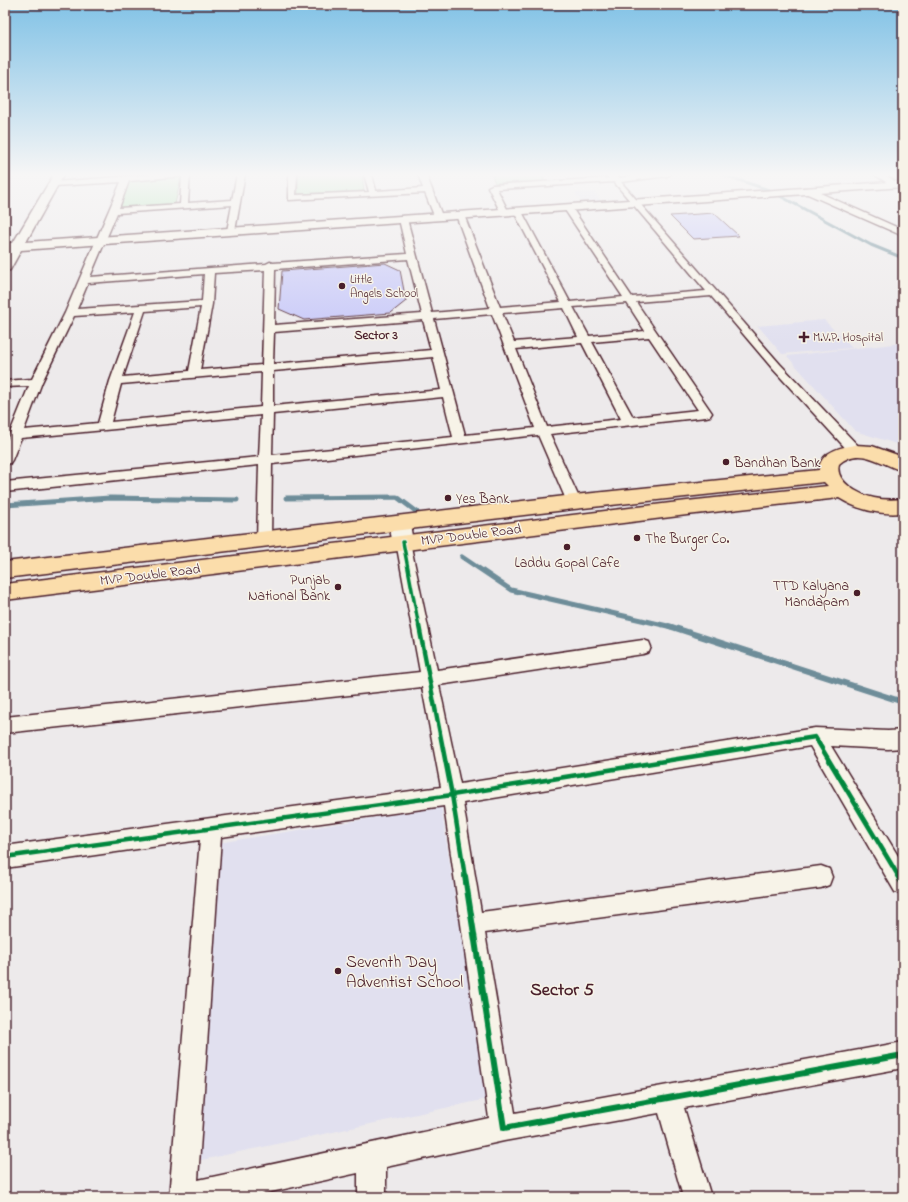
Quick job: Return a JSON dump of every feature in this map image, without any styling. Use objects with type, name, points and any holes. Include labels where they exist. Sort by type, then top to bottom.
[{"type":"main road","points":[[903,465],[881,455],[856,451],[843,453],[833,458],[828,465],[829,475],[834,483],[856,499],[872,505],[887,507],[903,506]]},
{"type":"main road","name":"MVP Double Road","points":[[5,592],[401,533],[577,511],[829,475]]},
{"type":"main road","name":"MVP Double Road","points":[[577,511],[843,491]]},
{"type":"main road","name":"MVP Double Road","points":[[5,570],[264,540],[401,533]]},
{"type":"street","points":[[5,267],[27,230]]},
{"type":"street","points":[[5,460],[36,382],[70,313],[105,230]]},
{"type":"street","points":[[5,247],[243,230]]},
{"type":"street","points":[[406,230],[460,440]]},
{"type":"street","points":[[466,230],[542,431],[577,511]]},
{"type":"street","points":[[528,230],[629,422]]},
{"type":"street","points":[[5,487],[706,413],[583,230]]},
{"type":"street","points":[[660,230],[776,366],[856,451]]},
{"type":"street","points":[[84,280],[412,256]]},
{"type":"street","points":[[264,540],[270,266]]},
{"type":"street","points":[[194,374],[207,304],[209,270]]},
{"type":"street","points":[[269,329],[713,293]]},
{"type":"street","points":[[70,313],[207,304]]},
{"type":"street","points":[[103,427],[116,381],[141,308]]},
{"type":"street","points":[[510,346],[653,333]]},
{"type":"street","points":[[116,381],[438,353]]},
{"type":"street","points":[[5,384],[36,382]]},
{"type":"street","points":[[16,435],[267,412],[448,393]]},
{"type":"street","points":[[401,533],[428,680],[452,795],[504,1128]]},
{"type":"street","points":[[5,725],[428,680],[643,648]]},
{"type":"street","points":[[815,737],[903,884]]},
{"type":"street","points":[[5,857],[452,795],[815,737],[888,740],[903,738]]},
{"type":"street","points":[[211,829],[184,1197],[504,1128],[903,1055]]},
{"type":"street","points":[[472,924],[821,877]]},
{"type":"street","points":[[668,1099],[697,1197]]},
{"type":"street","points":[[372,1157],[372,1197]]},
{"type":"shaded area","name":"M.V.P. Hospital","points":[[824,320],[852,348],[782,354],[758,326]]},
{"type":"shaded area","points":[[903,343],[903,446],[855,431],[787,356]]},
{"type":"shaded area","name":"Seventh Day Adventist School","points":[[441,807],[487,1099],[197,1161],[218,843]]},
{"type":"building","points":[[684,230],[733,230],[739,236],[693,239]]},
{"type":"building","name":"Little Angels School","points":[[385,263],[400,270],[406,301],[391,313],[304,320],[279,309],[282,271]]},
{"type":"waterway","points":[[843,230],[871,245],[903,258]]},
{"type":"waterway","points":[[286,498],[397,497],[417,512]]},
{"type":"waterway","points":[[5,505],[110,498],[237,500]]},
{"type":"waterway","points":[[462,557],[511,590],[672,627]]},
{"type":"waterway","points":[[669,626],[903,702]]},
{"type":"cycle path","points":[[403,542],[452,795],[504,1128],[903,1055]]},
{"type":"cycle path","points":[[5,857],[452,795],[815,737],[903,884]]},
{"type":"place","name":"Little Angels School","points":[[342,286]]},
{"type":"place","name":"M.V.P. Hospital","points":[[804,337]]},
{"type":"place","name":"Bandhan Bank","points":[[726,462]]},
{"type":"place","name":"Yes Bank","points":[[448,498]]},
{"type":"place","name":"The Burger Co.","points":[[637,538]]},
{"type":"place","name":"Laddu Gopal Cafe","points":[[567,547]]},
{"type":"place","name":"Punjab National Bank","points":[[338,587]]},
{"type":"place","name":"TTD Kalyana Mandapam","points":[[857,593]]},
{"type":"place","name":"Seventh Day Adventist School","points":[[338,971]]},
{"type":"district","name":"Sector 3","points":[[376,334]]},
{"type":"district","name":"Sector 5","points":[[562,989]]}]
